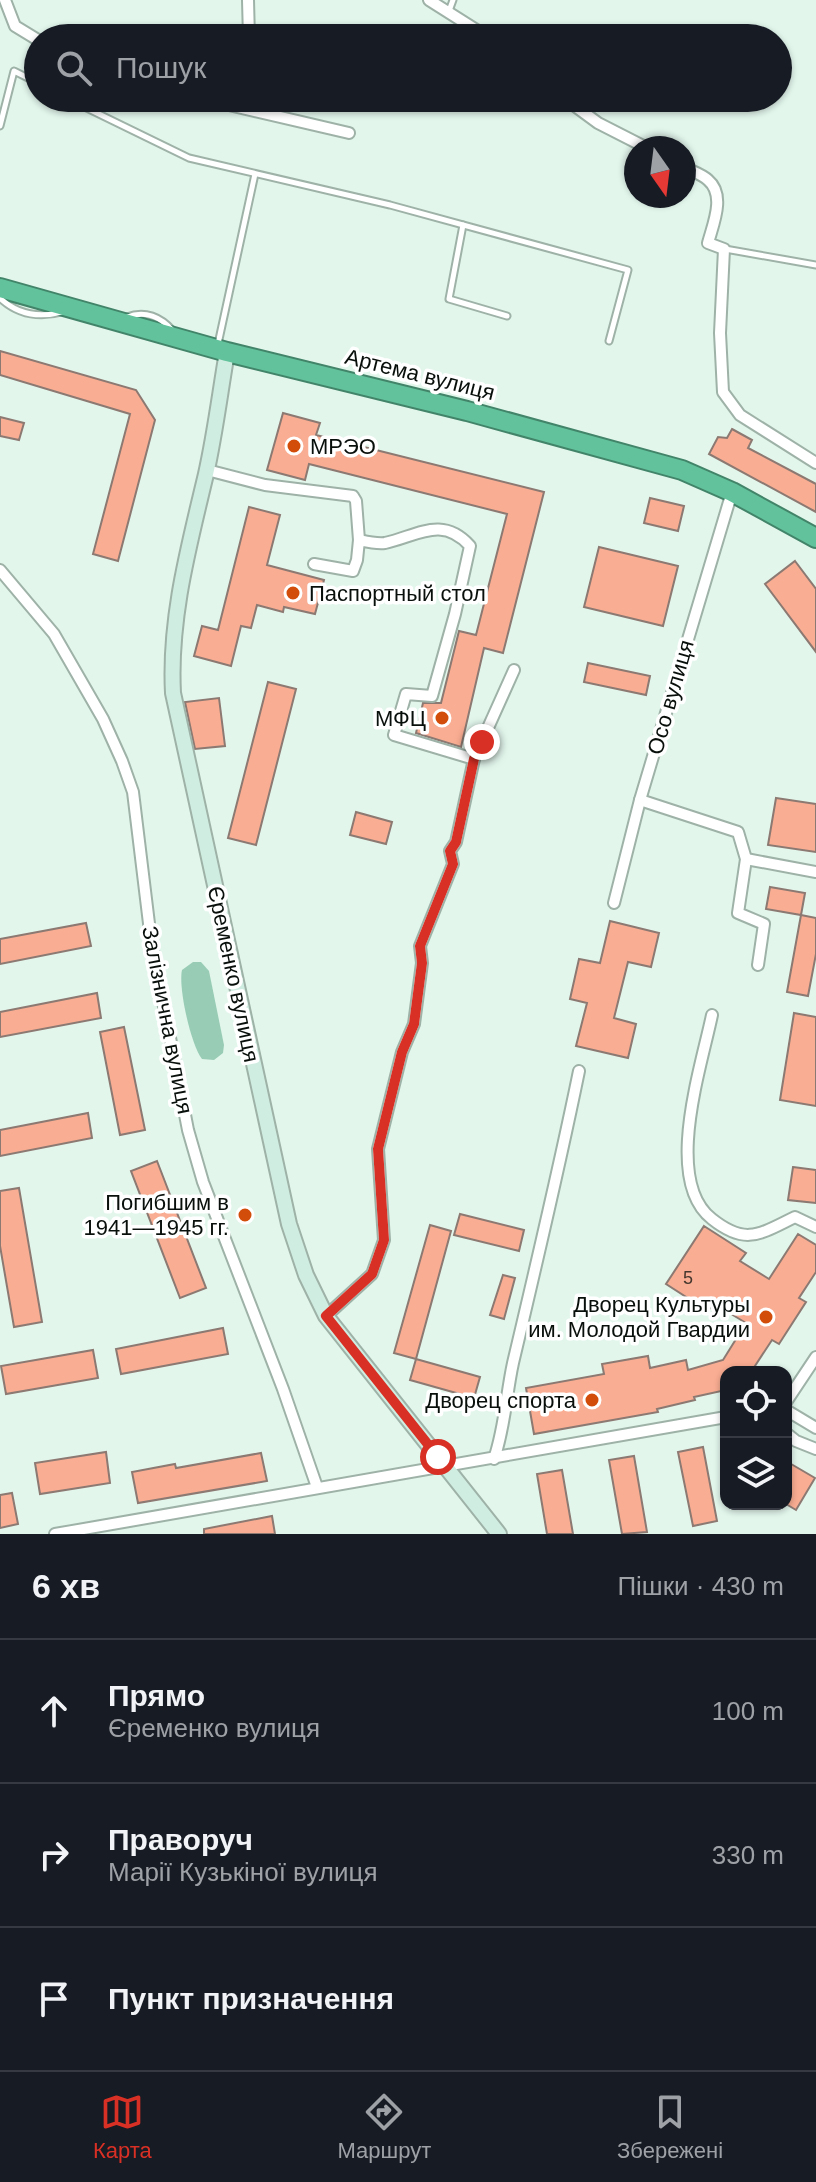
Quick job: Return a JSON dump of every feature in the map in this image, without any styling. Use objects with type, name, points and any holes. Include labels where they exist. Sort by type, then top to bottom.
[{"type":"highway","name":"Артема вулиця","points":[[0,288],[222,350],[362,383],[682,470],[732,492],[816,538]]},
{"type":"street","points":[[5,0],[15,26],[24,31]]},
{"type":"street","points":[[248,0],[249,24]]},
{"type":"street","points":[[429,0],[451,6],[472,24]]},
{"type":"street","points":[[275,112],[349,133]]},
{"type":"street","points":[[583,112],[624,136]]},
{"type":"street","points":[[696,173],[709,180],[718,205],[708,243],[724,249],[720,333],[723,392],[740,415],[816,463]]},
{"type":"street","name":"Єременко вулиця","points":[[222,350],[207,470],[177,606],[171,668],[173,693],[289,1224],[306,1275],[326,1316],[499,1534]]},
{"type":"street","points":[[207,470],[265,485],[353,496],[359,540],[353,571],[314,564]]},
{"type":"street","name":"Осо вулиця","points":[[614,903],[640,800],[732,492]]},
{"type":"street","points":[[359,540],[375,544],[432,529],[451,531],[470,546],[432,696],[406,694],[394,735],[474,759]]},
{"type":"street","name":"Залізнична вулиця","points":[[0,570],[54,634],[103,719],[133,792],[151,940],[188,1130],[203,1182],[283,1389],[317,1487]]},
{"type":"street","points":[[326,1316],[372,1274],[384,1240],[378,1149],[402,1052],[414,1024],[422,963],[420,946],[453,864],[450,851],[456,842],[474,759],[514,670]]},
{"type":"street","points":[[640,800],[738,832],[746,859],[738,913],[764,924],[758,965]]},
{"type":"street","points":[[746,859],[816,872]]},
{"type":"street","points":[[712,1015],[686,1143],[690,1186],[701,1211],[728,1232],[756,1236],[795,1217],[816,1227]]},
{"type":"street","points":[[494,1459],[579,1071]]},
{"type":"street","points":[[792,1393],[816,1357]]},
{"type":"street","points":[[792,1414],[816,1428]]},
{"type":"street","points":[[55,1534],[720,1418]]},
{"type":"street","points":[[792,1438],[816,1449]]},
{"type":"lane","points":[[0,126],[14,71],[24,76]]},
{"type":"lane","points":[[95,112],[189,158],[463,225],[628,270],[609,341]]},
{"type":"lane","points":[[222,350],[255,174]]},
{"type":"lane","points":[[463,225],[449,299],[507,316]]},
{"type":"lane","points":[[724,249],[816,265]]},
{"type":"lane","points":[[0,298],[10,308],[43,317],[75,308]]},
{"type":"green space","points":[[193,962],[201,962],[209,971],[224,1045],[223,1053],[214,1060],[202,1059],[186,1016],[182,970]]},
{"type":"building","points":[[0,351],[136,390],[155,420],[118,561],[93,554],[130,414],[0,375]]},
{"type":"building","points":[[283,413],[320,423],[316,435],[544,492],[503,653],[484,648],[461,747],[416,733],[423,703],[441,703],[459,631],[476,635],[507,514],[309,464],[305,480],[267,470]]},
{"type":"building","points":[[0,417],[24,423],[19,440],[0,436]]},
{"type":"building","points":[[732,429],[752,440],[748,448],[816,484],[816,512],[709,454],[718,437],[727,438]]},
{"type":"building","points":[[650,498],[684,506],[678,531],[644,523]]},
{"type":"building","points":[[249,507],[280,515],[267,565],[324,580],[315,614],[284,607],[283,612],[257,605],[251,628],[241,626],[231,666],[194,656],[202,626],[218,630]]},
{"type":"building","points":[[599,547],[678,566],[663,626],[584,607]]},
{"type":"building","points":[[795,561],[816,589],[816,652],[765,584]]},
{"type":"building","points":[[588,663],[650,676],[646,695],[584,682]]},
{"type":"building","points":[[268,682],[296,689],[256,845],[228,838]]},
{"type":"building","points":[[219,698],[225,746],[195,749],[185,702]]},
{"type":"building","points":[[776,798],[816,804],[816,852],[768,845]]},
{"type":"building","points":[[356,812],[392,822],[386,844],[350,835]]},
{"type":"building","points":[[770,887],[805,893],[801,915],[766,909]]},
{"type":"building","points":[[801,915],[816,918],[816,954],[808,996],[787,992]]},
{"type":"building","points":[[610,921],[659,933],[651,967],[628,962],[614,1018],[636,1024],[628,1058],[576,1046],[587,1003],[570,999],[579,959],[600,963]]},
{"type":"building","points":[[86,923],[91,946],[0,964],[0,939]]},
{"type":"building","points":[[97,993],[101,1018],[0,1037],[0,1012]]},
{"type":"building","points":[[794,1013],[816,1017],[816,1106],[780,1100]]},
{"type":"building","points":[[124,1027],[145,1130],[120,1135],[100,1032]]},
{"type":"building","points":[[88,1113],[92,1138],[0,1156],[0,1130]]},
{"type":"building","points":[[157,1161],[206,1288],[180,1298],[131,1171]]},
{"type":"building","points":[[793,1167],[816,1170],[816,1203],[788,1200]]},
{"type":"building","points":[[19,1188],[42,1322],[14,1327],[0,1246],[0,1191]]},
{"type":"building","points":[[460,1214],[524,1230],[519,1251],[454,1235]]},
{"type":"building","points":[[430,1225],[451,1231],[416,1359],[394,1353]]},
{"type":"building","name":"Дворец Культуры им. Молодой Гвардии","points":[[704,1226],[746,1253],[740,1261],[769,1279],[798,1234],[816,1245],[816,1272],[799,1298],[806,1302],[779,1344],[772,1340],[755,1366],[720,1366],[720,1391],[657,1409],[658,1412],[534,1434],[526,1388],[604,1374],[602,1364],[648,1356],[650,1368],[686,1360],[688,1370],[723,1360],[746,1323],[713,1303],[708,1311],[666,1284]]},
{"type":"building","points":[[503,1275],[515,1278],[504,1319],[490,1315]]},
{"type":"building","points":[[223,1328],[228,1354],[121,1374],[116,1349]]},
{"type":"building","points":[[93,1350],[98,1378],[6,1394],[1,1366]]},
{"type":"building","points":[[416,1359],[480,1377],[474,1398],[410,1380]]},
{"type":"building","points":[[703,1447],[717,1521],[693,1526],[678,1452]]},
{"type":"building","points":[[106,1452],[110,1483],[40,1494],[35,1463]]},
{"type":"building","points":[[261,1453],[267,1481],[138,1503],[132,1472],[175,1464],[176,1468]]},
{"type":"building","points":[[634,1456],[647,1532],[622,1534],[609,1460]]},
{"type":"building","points":[[792,1465],[815,1478],[796,1510],[792,1508]]},
{"type":"building","points":[[562,1470],[573,1534],[547,1534],[537,1474]]},
{"type":"building","points":[[12,1493],[18,1524],[0,1528],[0,1495]]},
{"type":"building","points":[[272,1516],[275,1534],[204,1534],[204,1529]]},
{"type":"place","name":"МРЭО","points":[[294,446]]},
{"type":"place","name":"Паспортный стол","points":[[293,593]]},
{"type":"place","name":"МФЦ","points":[[442,718]]},
{"type":"place","name":"Погибшим в 1941—1945 гг.","points":[[245,1215]]},
{"type":"place","name":"Дворец Культуры им. Молодой Гвардии","points":[[766,1317]]},
{"type":"place","name":"Дворец спорта","points":[[592,1400]]},
{"type":"route","points":[[438,1457],[326,1316],[372,1274],[384,1240],[378,1149],[402,1052],[414,1024],[419,1000],[420,946],[453,864],[450,851],[456,842],[474,759],[482,742]]}]
